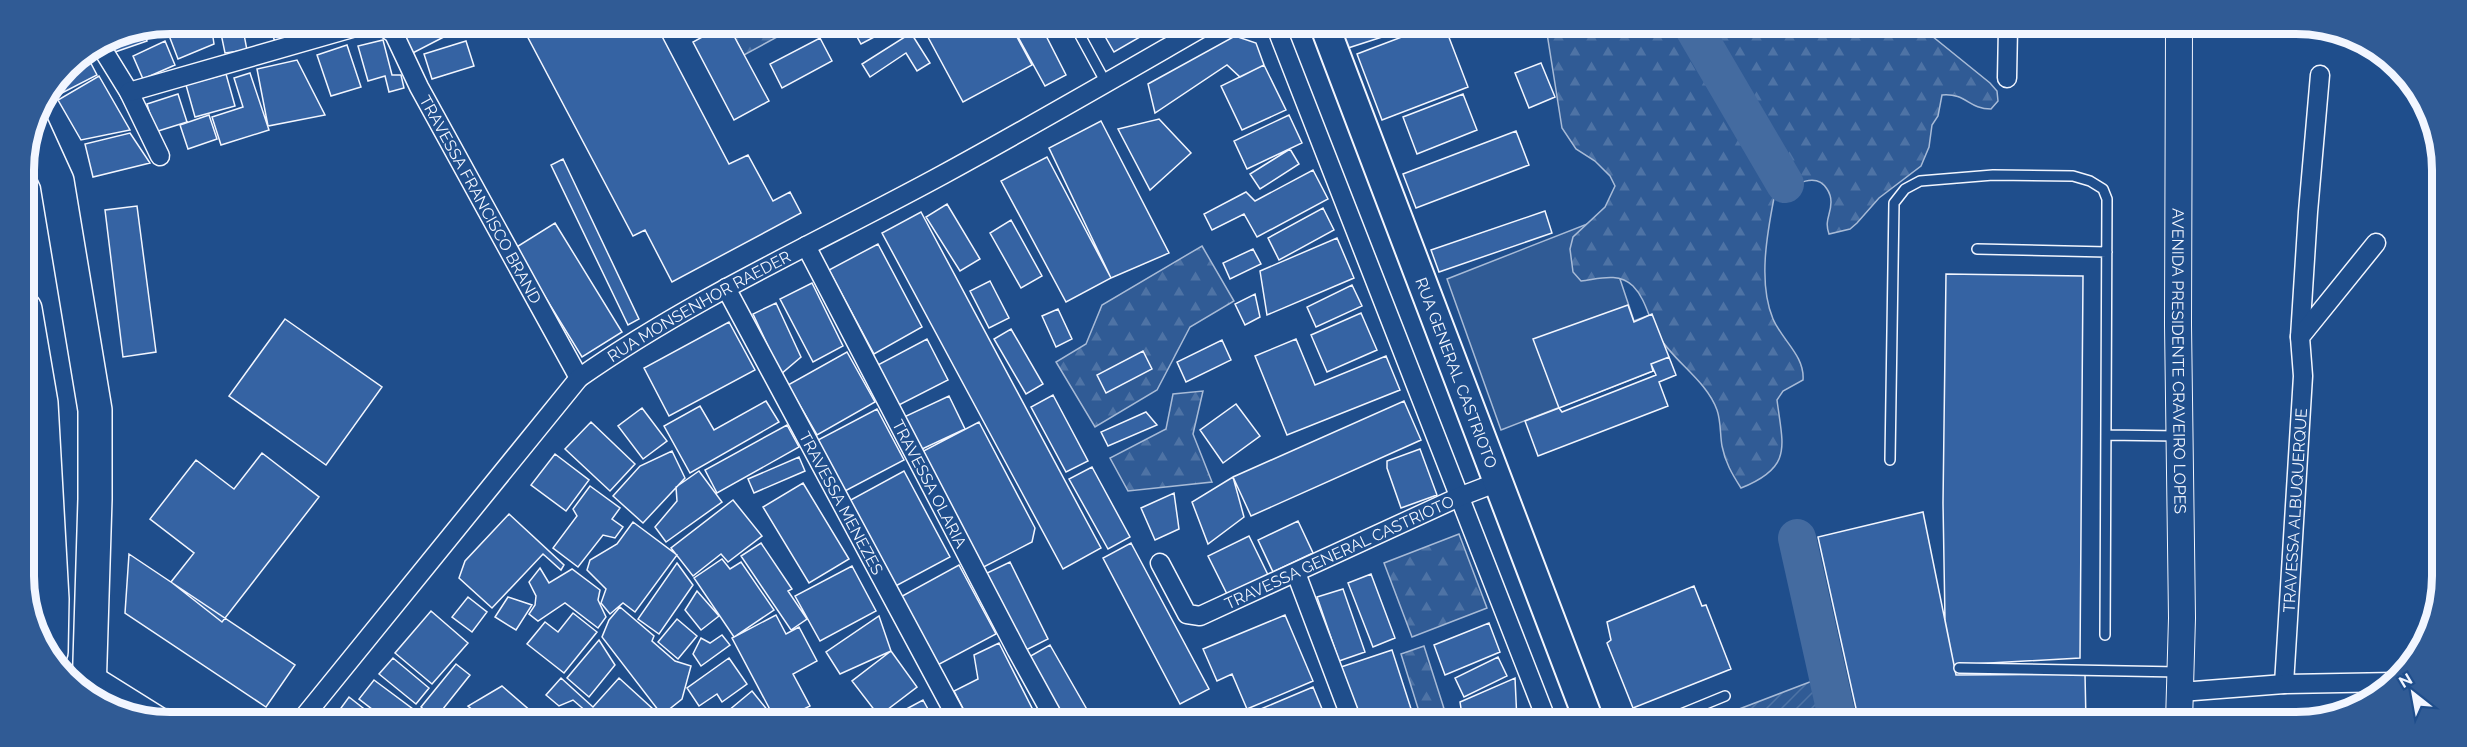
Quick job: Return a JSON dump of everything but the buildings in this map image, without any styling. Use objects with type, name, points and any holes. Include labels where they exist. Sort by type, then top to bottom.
[{"type":"highway","points":[[38,140],[57,181],[95,410],[89,683]]},
{"type":"highway","points":[[35,365],[41,403],[52,599],[51,641]]},
{"type":"main road","name":"RUA GENERAL CASTRIOTO","points":[[1328,34],[1586,712]]},
{"type":"main road","name":"AVENIDA PRESIDENTE CRAVEIRO LOPES","points":[[2179,34],[2180,712]]},
{"type":"main road","name":"AVENIDA PRESIDENTE CRAVEIRO LOPES","points":[[2181,682],[2186,712]]},
{"type":"street","points":[[129,92],[331,34]]},
{"type":"street","name":"TRAVESSA FRANCISCO BRAND","points":[[394,34],[419,87],[579,378]]},
{"type":"street","name":"RUA MONSENHOR RAEDER","points":[[308,712],[579,378],[627,345],[726,288],[944,174],[1191,34]]},
{"type":"street","points":[[1279,34],[1543,712]]},
{"type":"street","points":[[2007,78],[2008,34]]},
{"type":"street","points":[[104,52],[129,92],[160,156]]},
{"type":"street","name":"TRAVESSA ALBUQUERQUE","points":[[2284,684],[2303,376],[2301,337],[2308,212],[2320,75]]},
{"type":"street","points":[[2301,337],[2376,243]]},
{"type":"street","name":"TRAVESSA OLARIA","points":[[806,246],[1051,712]]},
{"type":"street","name":"TRAVESSA MENEZES","points":[[726,288],[954,712]]},
{"type":"street","name":"TRAVESSA GENERAL CASTRIOTO","points":[[1160,563],[1183,609],[1187,614],[1200,616],[1459,497],[1498,482]]},
{"type":"street","points":[[1296,573],[1349,712]]},
{"type":"street","points":[[2181,682],[2284,684],[2381,682]]},
{"type":"street","points":[[89,683],[145,710]]},
{"type":"lane","points":[[1079,34],[1106,83]]},
{"type":"lane","points":[[1890,460],[1894,203],[1905,189],[1920,182],[1993,174],[2073,176],[2090,180],[2103,189],[2107,199],[2105,635]]},
{"type":"lane","points":[[1977,249],[2107,252]]},
{"type":"lane","points":[[2106,435],[2179,436]]},
{"type":"lane","points":[[1959,668],[2181,682]]},
{"type":"lane","points":[[1686,712],[1725,696]]},
{"type":"green space","points":[[733,34],[782,34],[744,55]]},
{"type":"green space","points":[[1547,34],[1929,34],[1990,83],[1997,91],[1998,101],[1991,109],[1977,107],[1957,96],[1942,95],[1938,116],[1932,125],[1929,147],[1921,166],[1879,198],[1850,229],[1829,234],[1827,221],[1831,207],[1830,197],[1822,183],[1815,180],[1793,186],[1774,198],[1765,258],[1768,305],[1777,327],[1797,356],[1803,371],[1803,380],[1783,391],[1777,400],[1782,443],[1777,463],[1758,480],[1741,488],[1725,457],[1718,414],[1712,399],[1658,335],[1637,291],[1621,279],[1608,277],[1581,281],[1573,272],[1570,249],[1573,237],[1605,207],[1615,186],[1610,176],[1595,161],[1576,149],[1562,128]]},
{"type":"green space","points":[[1600,219],[1634,321],[1652,314],[1651,364],[1653,371],[1501,430],[1447,279]]},
{"type":"green space","points":[[1202,246],[1234,301],[1190,327],[1157,390],[1095,427],[1056,362],[1086,344],[1102,305]]},
{"type":"green space","points":[[1203,391],[1193,434],[1212,482],[1128,491],[1110,458],[1166,429],[1173,394]]},
{"type":"green space","points":[[1459,534],[1487,608],[1412,637],[1384,563]]},
{"type":"green space","points":[[1424,646],[1445,712],[1419,712],[1401,654]]},
{"type":"green space","points":[[1828,675],[1836,712],[1731,712]]},
{"type":"green space","points":[[1707,704],[1710,712],[1687,712]]},
{"type":"waterway","points":[[1697,34],[1785,184]]},
{"type":"waterway","points":[[1797,538],[1836,712]]}]
